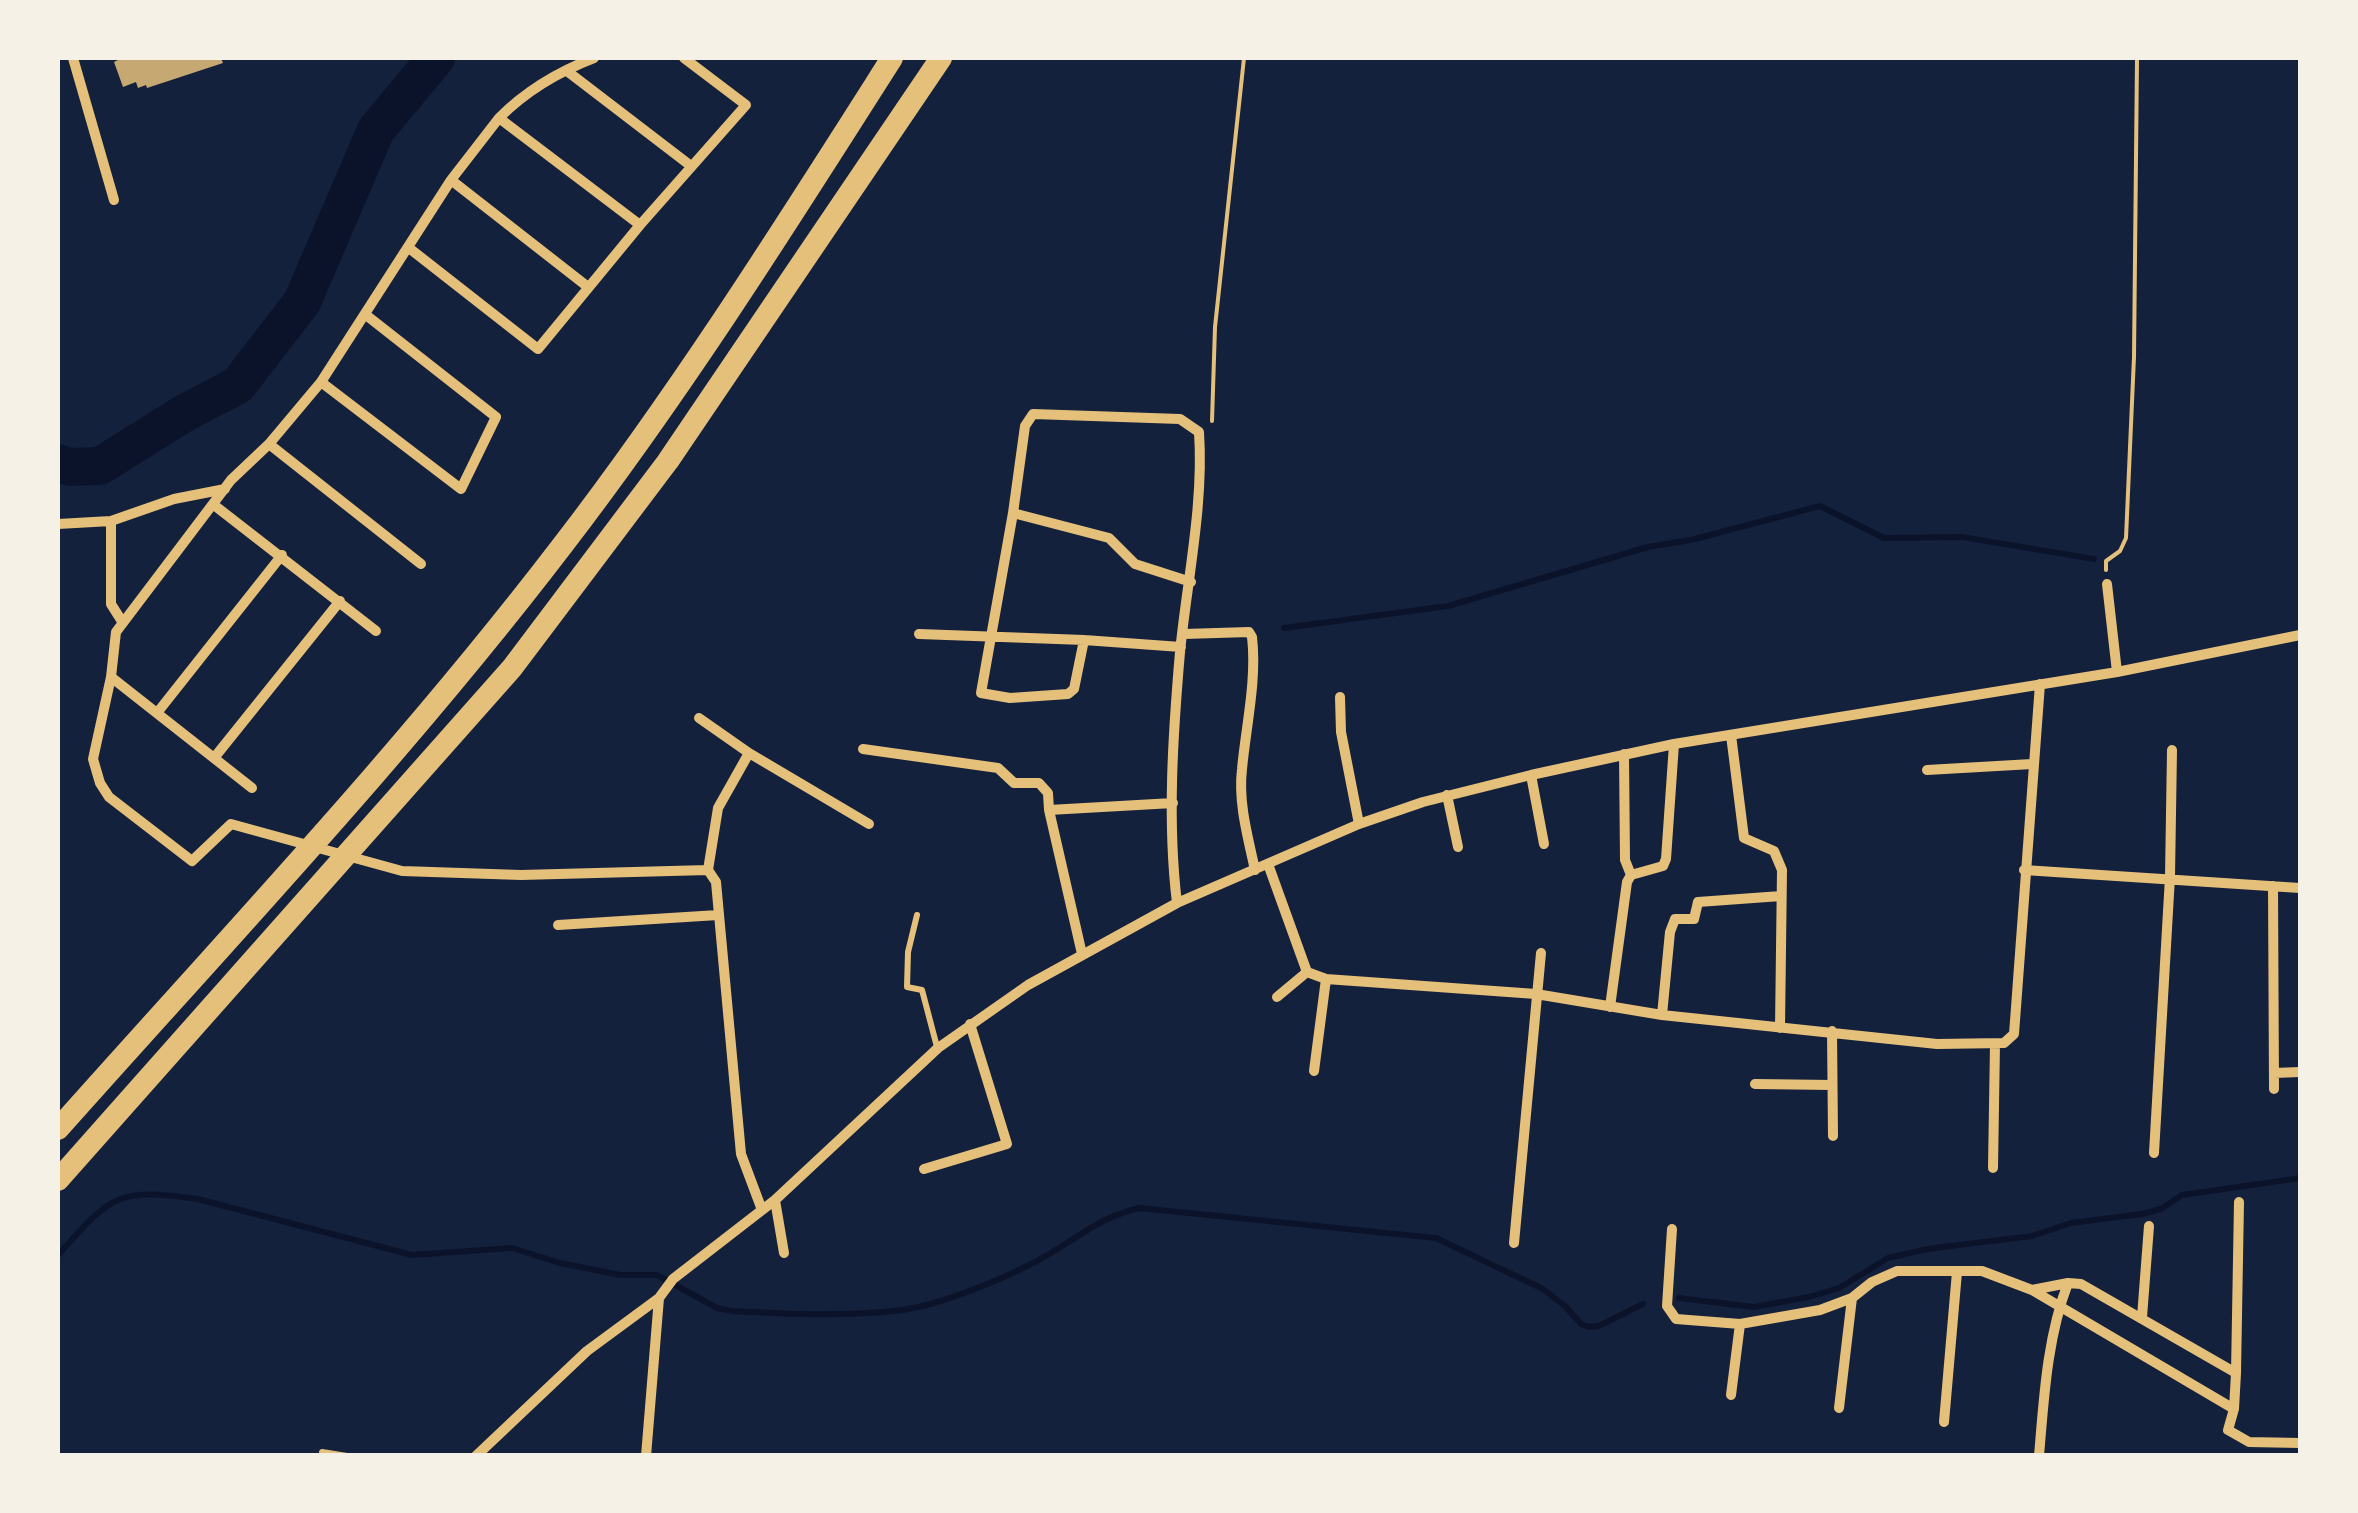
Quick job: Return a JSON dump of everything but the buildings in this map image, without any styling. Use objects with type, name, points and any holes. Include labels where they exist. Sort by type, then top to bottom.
[{"type":"highway","points":[[58,1129],[363,787],[563,545],[773,246],[892,58]]},
{"type":"highway","points":[[58,1180],[512,668],[668,461],[941,58]]},
{"type":"street","points":[[73,58],[114,200]]},
{"type":"street","points":[[594,58],[566,70],[515,102],[499,118],[451,180],[321,382],[269,444],[230,480],[116,632],[111,678],[92,759],[109,796],[192,861],[231,824],[402,871],[521,875],[708,870]]},
{"type":"street","points":[[409,248],[538,349],[640,224],[746,105],[684,58]]},
{"type":"street","points":[[566,70],[691,166]]},
{"type":"street","points":[[499,118],[640,224]]},
{"type":"street","points":[[451,180],[588,287]]},
{"type":"street","points":[[321,382],[461,489],[496,418],[366,315]]},
{"type":"street","points":[[1084,640],[1074,690],[1058,696],[1010,698],[981,693],[1025,426],[1033,414],[1180,419],[1200,432],[1200,437],[1189,634],[1181,647],[1173,803],[1177,903]]},
{"type":"street","points":[[269,444],[422,564]]},
{"type":"street","points":[[58,524],[110,521],[174,498],[225,489]]},
{"type":"street","points":[[214,505],[376,630]]},
{"type":"street","points":[[1013,513],[1109,538],[1135,564],[1191,582]]},
{"type":"street","points":[[110,521],[111,604],[123,623]]},
{"type":"street","points":[[157,713],[282,556]]},
{"type":"street","points":[[2108,584],[2118,672]]},
{"type":"street","points":[[214,758],[340,602]]},
{"type":"street","points":[[1189,634],[1249,632],[1252,636],[1250,726],[1241,795],[1255,870]]},
{"type":"street","points":[[919,634],[1181,647]]},
{"type":"street","points":[[476,1456],[587,1351],[775,1200],[936,1045],[1082,954],[1177,903],[1359,824],[1447,795],[1674,744],[2118,672],[2300,635]]},
{"type":"street","points":[[111,678],[252,788]]},
{"type":"street","points":[[1308,972],[1326,978],[1536,994],[1662,1015],[1937,1044],[2008,1041],[2014,1034],[2040,684]]},
{"type":"street","points":[[1340,697],[1341,732],[1359,824]]},
{"type":"street","points":[[699,718],[869,824]]},
{"type":"street","points":[[1731,735],[1744,838],[1778,856],[1780,1028]]},
{"type":"street","points":[[1610,1007],[1628,882],[1632,875],[1662,866],[1666,860],[1674,744]]},
{"type":"street","points":[[863,749],[998,768],[1014,783],[1039,783],[1048,794],[1048,810],[1082,954]]},
{"type":"street","points":[[2154,1153],[2170,877],[2172,750]]},
{"type":"street","points":[[749,752],[718,808],[708,870],[716,882],[741,1154],[762,1210]]},
{"type":"street","points":[[1624,754],[1624,860],[1632,875]]},
{"type":"street","points":[[1927,770],[2032,764]]},
{"type":"street","points":[[1531,775],[1544,844]]},
{"type":"street","points":[[1447,795],[1458,847]]},
{"type":"street","points":[[1048,810],[1173,803]]},
{"type":"street","points":[[1268,864],[1308,972]]},
{"type":"street","points":[[2024,870],[2300,888]]},
{"type":"street","points":[[2272,886],[2274,1089]]},
{"type":"street","points":[[1662,1015],[1671,925],[1675,919],[1696,917],[1698,902],[1781,896]]},
{"type":"street","points":[[558,925],[718,915]]},
{"type":"street","points":[[1514,1243],[1541,954]]},
{"type":"street","points":[[1277,997],[1308,972]]},
{"type":"street","points":[[1314,1072],[1326,978]]},
{"type":"street","points":[[924,1170],[1006,1144],[970,1024]]},
{"type":"street","points":[[1832,1031],[1833,1136]]},
{"type":"street","points":[[1993,1168],[1995,1044]]},
{"type":"street","points":[[2274,1074],[2300,1072]]},
{"type":"street","points":[[1755,1084],[1832,1085]]},
{"type":"street","points":[[775,1200],[784,1253]]},
{"type":"street","points":[[2239,1202],[2236,1374],[2228,1430],[2249,1442],[2300,1443]]},
{"type":"street","points":[[2142,1317],[2149,1226]]},
{"type":"street","points":[[1672,1229],[1667,1306],[1670,1316],[1683,1321],[1740,1324],[1820,1310],[1852,1298],[1872,1282],[1897,1271],[1982,1271],[2032,1290],[2234,1409]]},
{"type":"street","points":[[1944,1422],[1957,1272]]},
{"type":"street","points":[[2032,1290],[2068,1282],[2080,1284],[2236,1374]]},
{"type":"street","points":[[2039,1456],[2047,1362],[2058,1308],[2068,1282]]},
{"type":"street","points":[[646,1456],[666,1289]]},
{"type":"street","points":[[1839,1408],[1852,1298]]},
{"type":"street","points":[[1731,1394],[1740,1324]]},
{"type":"street","points":[[488,1444],[500,1456]]},
{"type":"lane","points":[[917,914],[908,952],[907,987],[922,990],[936,1045]]},
{"type":"lane","points":[[322,1452],[347,1456]]},
{"type":"path","points":[[1192,425],[1212,432],[1215,328],[1244,58]]},
{"type":"path","points":[[2108,584],[2106,561],[2120,551],[2126,538],[2134,358],[2137,58]]},
{"type":"waterway","points":[[58,463],[69,467],[100,466],[238,385],[302,302],[376,130],[436,58]]},
{"type":"waterway","points":[[1284,628],[1448,606],[1648,547],[1691,540],[1820,506],[1884,538],[1962,537],[2094,559]]},
{"type":"waterway","points":[[1679,1298],[1754,1307],[1809,1297],[1839,1288],[1888,1258],[1927,1249],[2032,1236],[2071,1223],[2161,1209],[2182,1195],[2300,1178]]},
{"type":"waterway","points":[[58,1255],[104,1208],[117,1200],[149,1194],[198,1199],[412,1255],[512,1248],[620,1275],[657,1275],[717,1308],[732,1311],[859,1314],[916,1308],[967,1292],[1045,1257],[1109,1218],[1139,1208],[1436,1238],[1543,1289],[1589,1327],[1643,1304]]}]
